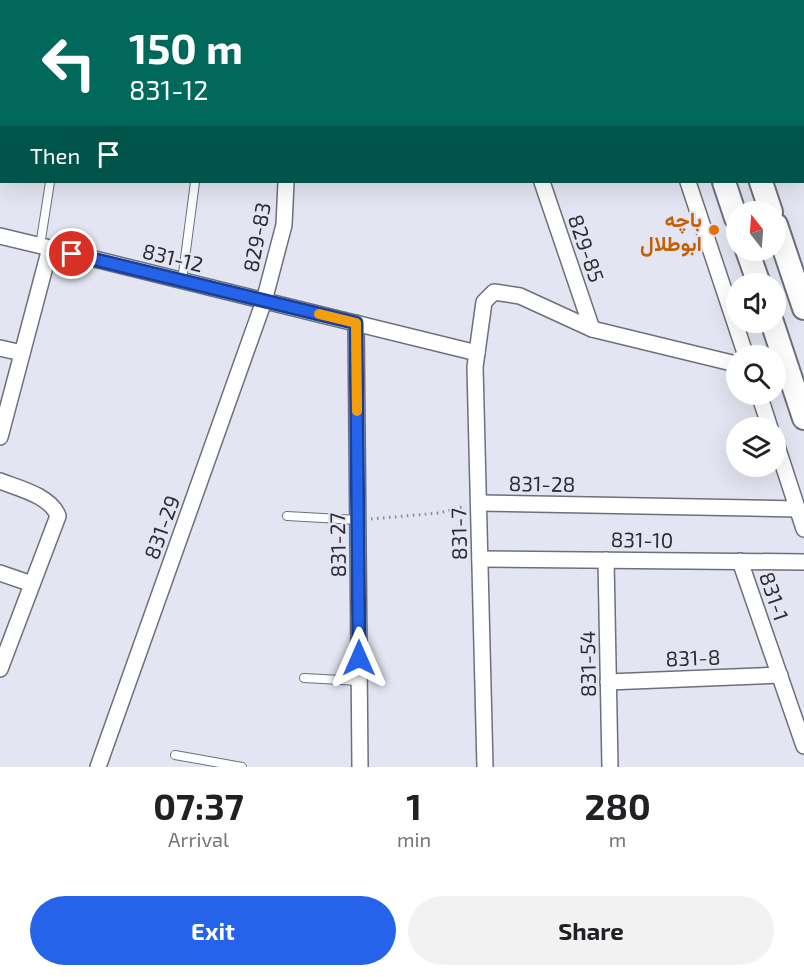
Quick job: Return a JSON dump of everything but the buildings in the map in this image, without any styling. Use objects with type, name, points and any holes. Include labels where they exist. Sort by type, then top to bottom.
[{"type":"main road","points":[[724,183],[730,201]]},
{"type":"main road","points":[[760,183],[767,201]]},
{"type":"main road","points":[[786,255],[804,308]]},
{"type":"main road","points":[[776,333],[804,418]]},
{"type":"street","name":"829-83","points":[[264,301],[284,225],[286,183]]},
{"type":"street","name":"829-85","points":[[542,183],[592,329]]},
{"type":"street","points":[[688,183],[742,345]]},
{"type":"street","name":"831-12","points":[[0,236],[477,353]]},
{"type":"street","points":[[0,437],[22,353],[45,247]]},
{"type":"street","name":"831-7","points":[[486,767],[477,353],[484,302],[494,292],[520,296],[592,329]]},
{"type":"street","name":"831-29","points":[[98,767],[264,301]]},
{"type":"street","name":"831-27","points":[[356,323],[360,767]]},
{"type":"street","points":[[592,329],[726,362]]},
{"type":"street","points":[[0,348],[22,353]]},
{"type":"street","points":[[786,473],[804,529]]},
{"type":"street","points":[[0,481],[32,493],[53,507],[58,516],[0,669]]},
{"type":"street","name":"831-28","points":[[479,503],[798,509]]},
{"type":"street","name":"831-10","points":[[480,559],[804,562]]},
{"type":"street","name":"831-54","points":[[606,560],[610,767]]},
{"type":"street","name":"831-1","points":[[741,561],[804,746]]},
{"type":"street","points":[[0,573],[32,584]]},
{"type":"street","name":"831-8","points":[[608,682],[780,675]]},
{"type":"lane","points":[[45,247],[50,183]]},
{"type":"lane","points":[[182,281],[195,183]]},
{"type":"lane","points":[[287,516],[358,520]]},
{"type":"lane","points":[[304,678],[359,681]]},
{"type":"lane","points":[[175,755],[242,767]]},
{"type":"path","name":"831-28","points":[[358,520],[398,519],[439,513],[479,503]]},
{"type":"slow traffic","points":[[319,314],[356,323],[357,411]]},
{"type":"place","name":"باچه ابوطلال","points":[[714,230]]},
{"type":"route","points":[[72,254],[356,323],[359,658]]}]
